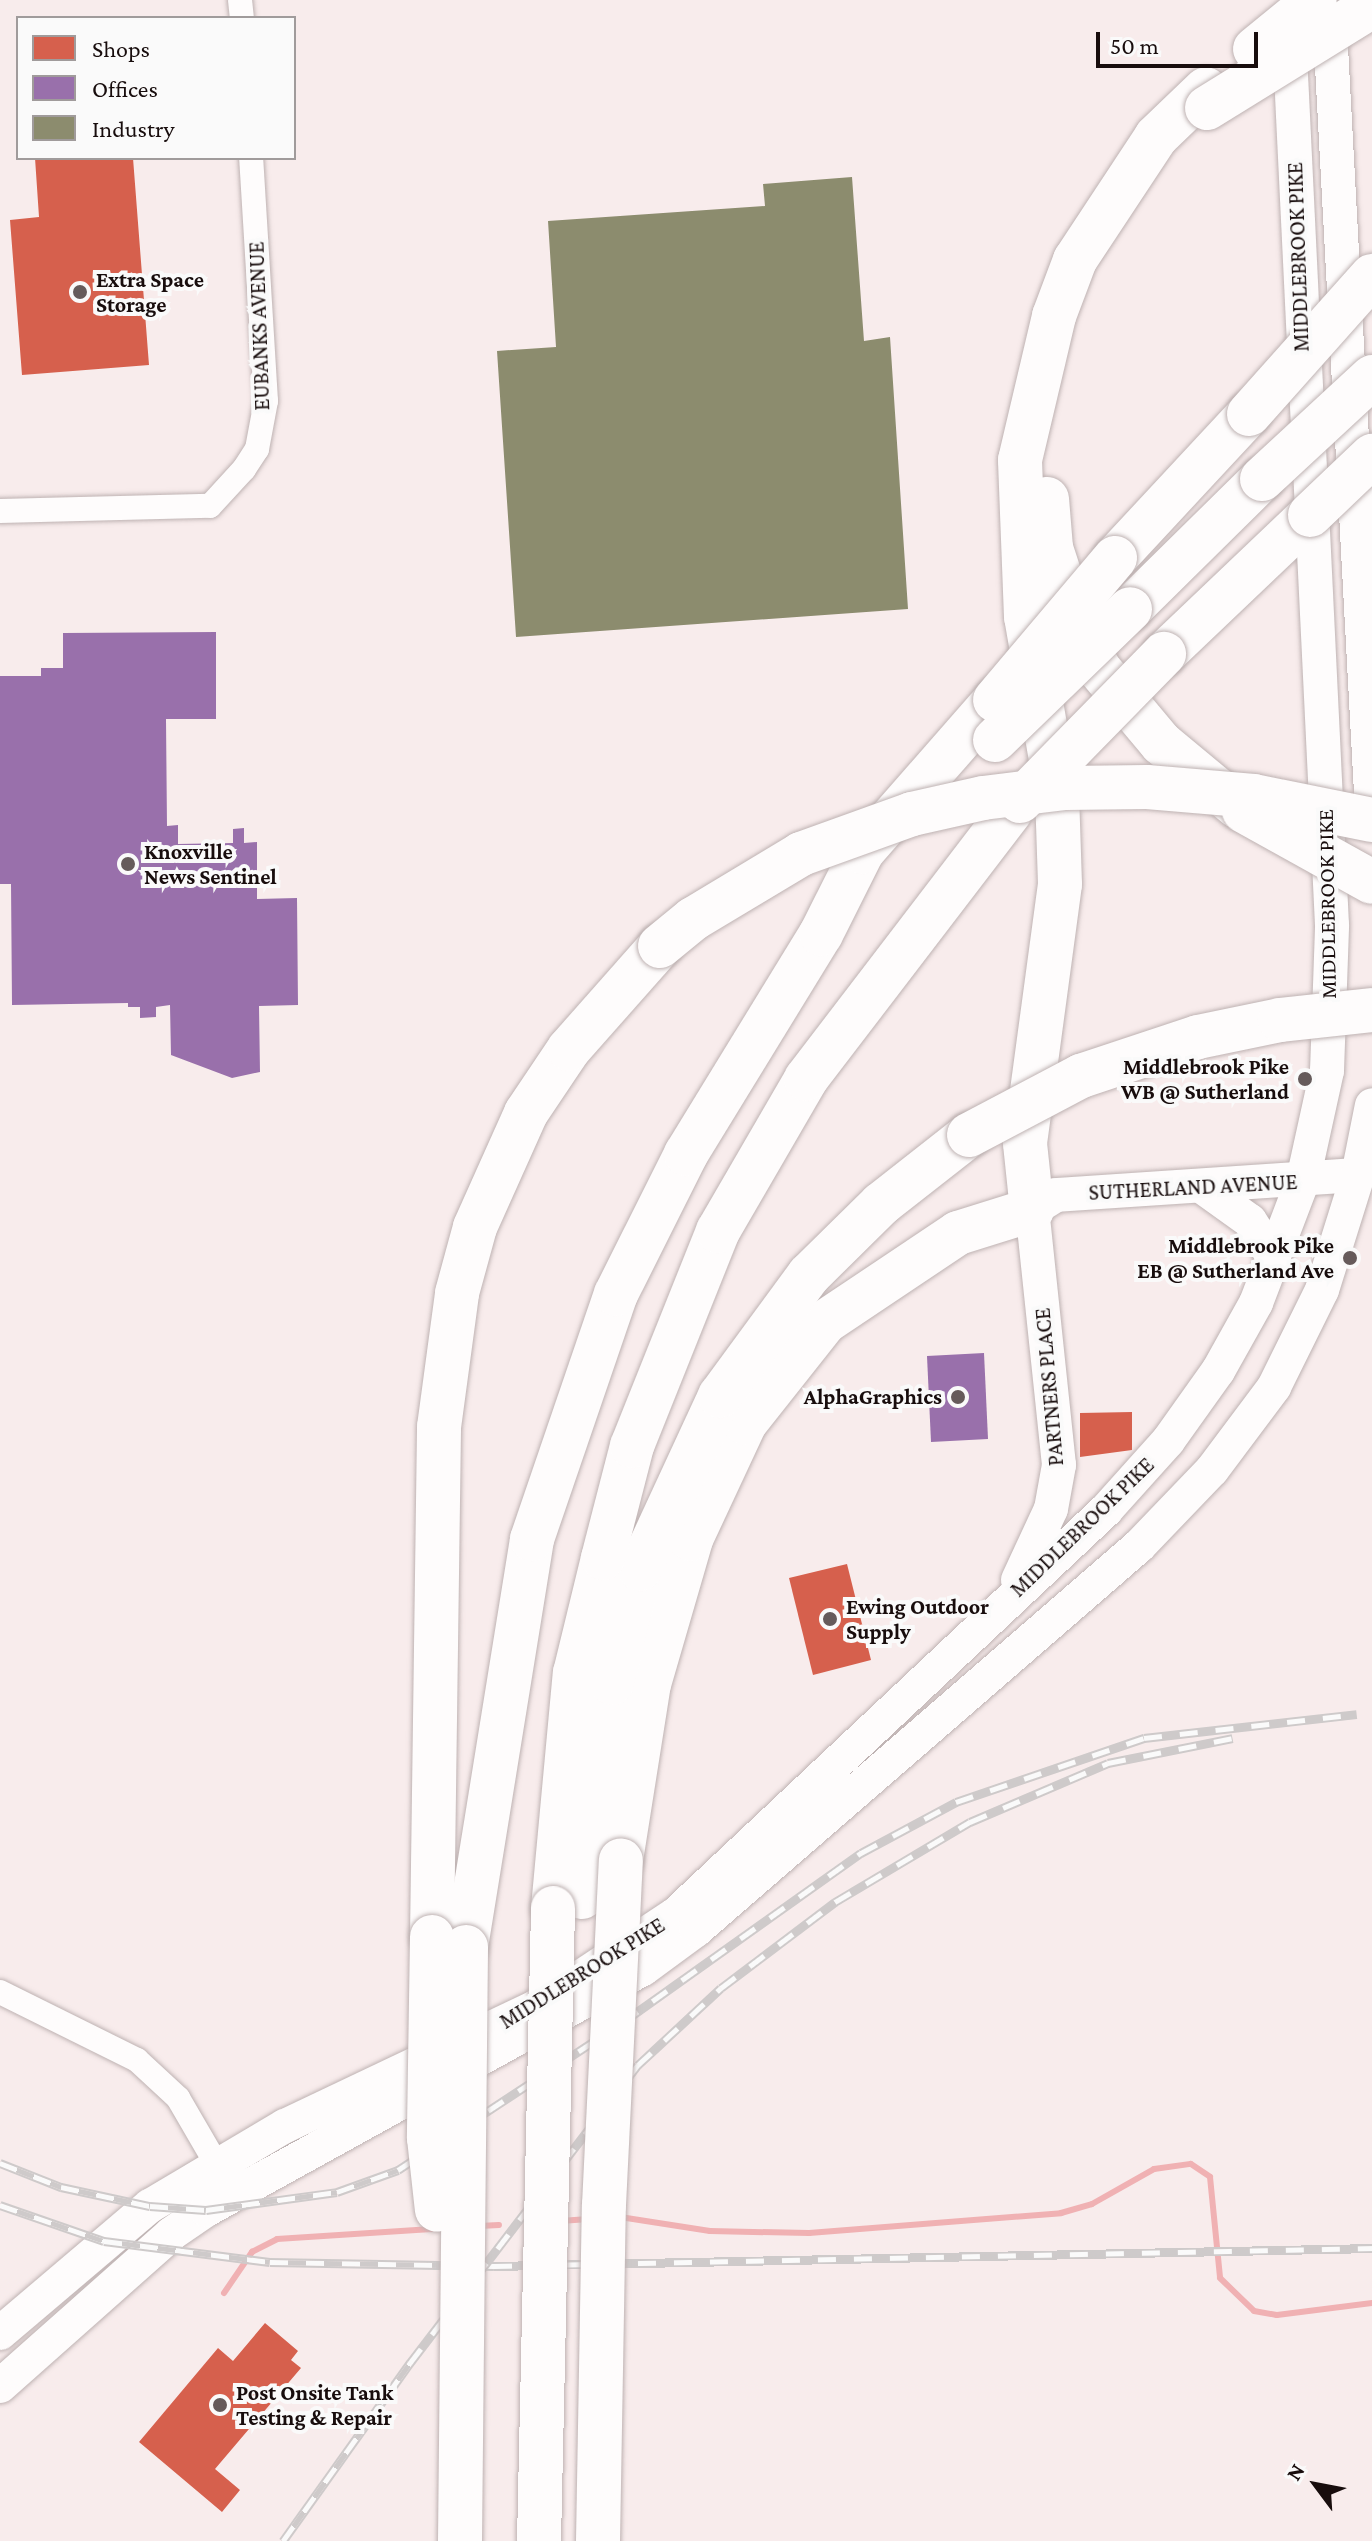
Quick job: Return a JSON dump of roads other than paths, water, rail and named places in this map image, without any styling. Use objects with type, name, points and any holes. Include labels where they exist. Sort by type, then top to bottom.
[{"type":"highway","points":[[598,2541],[604,2205],[621,1860],[649,1684],[691,1539],[745,1423],[825,1322],[958,1233],[1032,1210],[1025,1143],[1060,884],[1057,794],[1026,617],[1020,460],[1036,385],[1075,260],[1156,137],[1206,99],[1315,0]]},
{"type":"highway","points":[[1206,99],[1372,6]]},
{"type":"highway","points":[[449,1942],[532,1539],[570,1420],[616,1294],[686,1154],[821,934],[995,720],[1115,558],[1372,276]]},
{"type":"highway","points":[[995,720],[1130,609],[1262,479],[1372,377]]},
{"type":"highway","points":[[1036,385],[1051,548],[1075,622],[1099,669],[1161,743],[1244,811],[1372,882]]},
{"type":"highway","points":[[539,2541],[546,2240],[566,1912],[575,1673],[632,1446],[718,1231],[806,1079],[909,937],[1010,812],[1164,654],[1372,456]]},
{"type":"highway","points":[[1310,515],[1372,467]]},
{"type":"highway","points":[[460,2541],[439,1427],[457,1293],[475,1227],[526,1113],[569,1049],[660,946],[693,919],[801,854],[912,814],[983,798],[1065,788],[1147,787],[1254,796],[1372,820]]},
{"type":"highway","points":[[566,1912],[612,1683],[640,1569],[720,1396],[809,1275],[881,1204],[969,1135],[1081,1076],[1198,1037],[1280,1020],[1372,1010]]},
{"type":"main road","name":"MIDDLEBROOK PIKE","points":[[0,2386],[171,2234],[244,2187],[559,2020],[643,1969],[815,1806],[1006,1601],[1106,1510],[1168,1441],[1218,1371],[1274,1258],[1303,1180],[1327,1071],[1332,925],[1288,0]]},
{"type":"main road","name":"MIDDLEBROOK PIKE","points":[[1329,0],[1372,813]]},
{"type":"main road","name":"MIDDLEBROOK PIKE","points":[[0,2333],[104,2241],[217,2165],[285,2126],[534,2008],[623,1952],[1020,1649],[1139,1546],[1212,1470],[1274,1387],[1322,1290],[1358,1175],[1372,1105]]},
{"type":"main road","name":"SUTHERLAND AVENUE","points":[[1032,1210],[1056,1195],[1358,1175]]},
{"type":"main road","points":[[1201,1186],[1250,1221],[1274,1258]]},
{"type":"main road","name":"PARTNERS PLACE","points":[[1006,1601],[1051,1509],[1059,1465],[1032,1210]]},
{"type":"main road","points":[[1020,1649],[1018,1620],[1082,1557],[1106,1510]]},
{"type":"street","name":"EUBANKS AVENUE","points":[[0,511],[210,506],[244,469],[257,449],[266,401],[251,160]]},
{"type":"street","points":[[0,1992],[137,2060],[178,2098],[217,2165],[244,2187]]},
{"type":"waterway","points":[[620,2217],[710,2231],[809,2233],[1061,2213],[1092,2204],[1154,2169],[1191,2164],[1210,2177],[1220,2278],[1254,2311],[1277,2315],[1372,2303]]},
{"type":"waterway","points":[[560,2221],[589,2219]]},
{"type":"waterway","points":[[479,2226],[499,2225]]},
{"type":"waterway","points":[[224,2293],[252,2252],[277,2239],[432,2229]]},
{"type":"railway","points":[[0,2163],[61,2187],[150,2206],[206,2210],[337,2192],[398,2170],[623,2022],[861,1853],[956,1802],[1144,1738],[1357,1714]]},
{"type":"railway","points":[[283,2541],[410,2363],[638,2065],[721,1988],[835,1902],[970,1822],[1108,1763],[1233,1738]]},
{"type":"railway","points":[[0,2205],[104,2241],[270,2262],[494,2266],[1372,2248]]},
{"type":"place","name":"Extra Space Storage","points":[[80,292]]},
{"type":"place","name":"Knoxville News Sentinel","points":[[128,864]]},
{"type":"place","name":"Middlebrook Pike WB @ Sutherland","points":[[1305,1079]]},
{"type":"place","name":"Middlebrook Pike EB @ Sutherland Ave","points":[[1350,1258]]},
{"type":"place","name":"AlphaGraphics","points":[[958,1397]]},
{"type":"place","name":"Ewing Outdoor Supply","points":[[830,1619]]},
{"type":"place","name":"Post Onsite Tank Testing & Repair","points":[[220,2405]]}]
